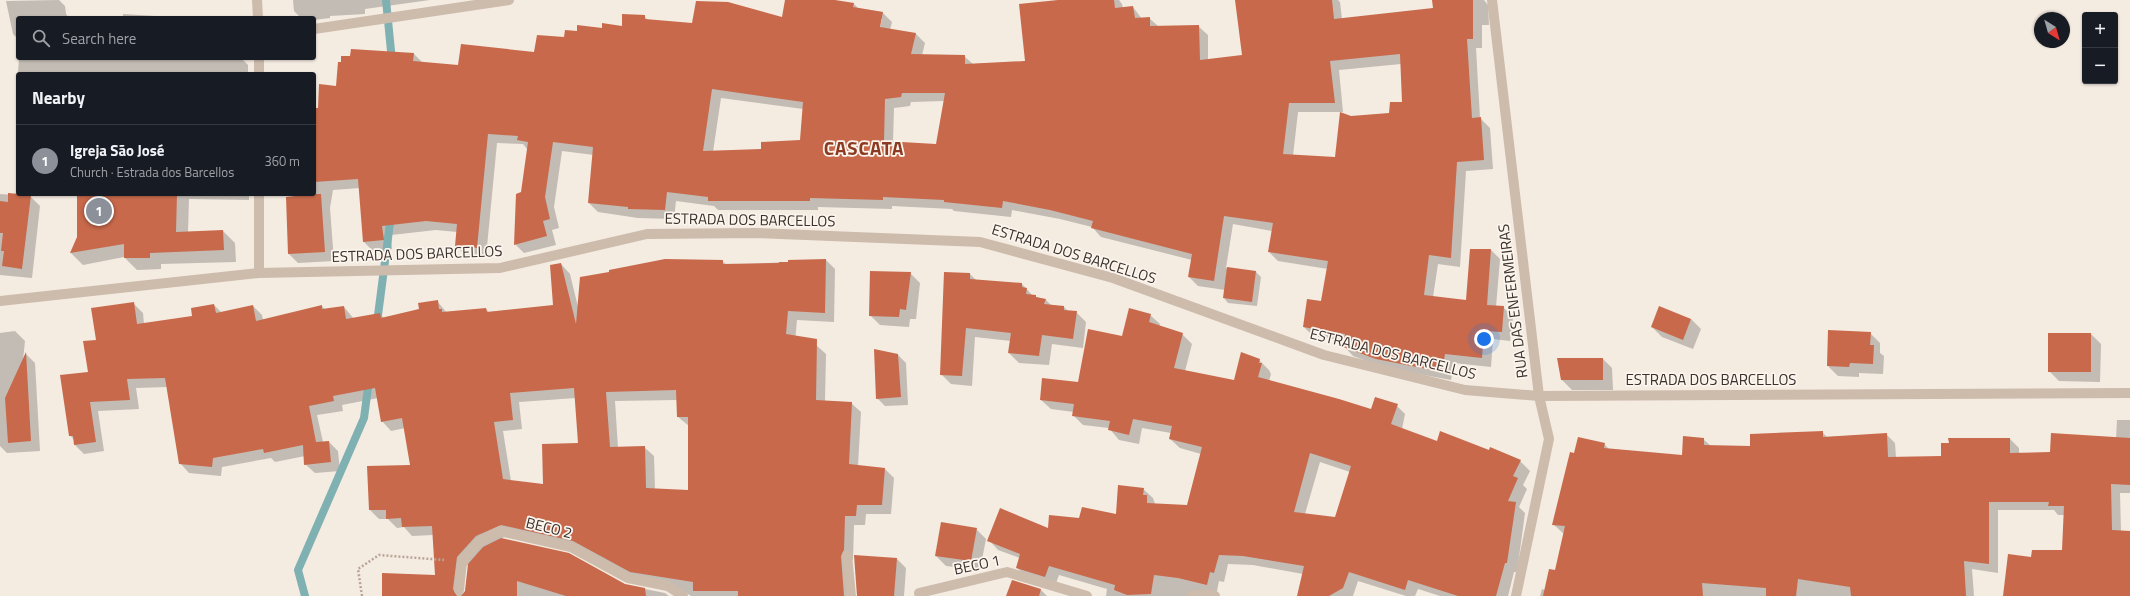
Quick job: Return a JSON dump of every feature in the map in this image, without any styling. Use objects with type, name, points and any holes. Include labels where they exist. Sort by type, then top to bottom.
[{"type":"street","points":[[257,0],[258,16]]},
{"type":"street","points":[[316,29],[509,0]]},
{"type":"street","name":"RUA DAS ENFERMEIRAS","points":[[1492,0],[1539,396],[1549,439],[1516,596]]},
{"type":"street","points":[[259,60],[259,72]]},
{"type":"street","points":[[258,273],[259,196]]},
{"type":"street","name":"ESTRADA DOS BARCELLOS","points":[[0,301],[258,273],[500,268],[647,234],[756,233],[980,242],[1114,278],[1324,356],[1465,390],[1539,396],[2130,393]]},
{"type":"street","name":"BECO 2","points":[[462,561],[479,542],[500,531],[571,547],[628,578],[668,586],[682,596]]},
{"type":"street","points":[[847,555],[851,596]]},
{"type":"street","points":[[459,590],[462,561]]},
{"type":"street","name":"BECO 1","points":[[918,593],[1007,572],[1087,596]]},
{"type":"street","points":[[1191,596],[1209,594],[1215,596]]},
{"type":"path","points":[[362,596],[358,569],[379,555],[462,561]]},
{"type":"building","points":[[785,0],[835,0],[854,3],[853,7],[883,12],[880,27],[916,33],[911,54],[965,55],[965,64],[1025,61],[1019,4],[1058,0],[1114,0],[1115,8],[1133,6],[1135,18],[1150,17],[1150,26],[1199,25],[1200,60],[1242,55],[1235,0],[1332,0],[1334,19],[1433,8],[1432,0],[1473,0],[1473,39],[1467,39],[1472,118],[1481,117],[1484,160],[1457,162],[1451,258],[1429,255],[1424,295],[1466,300],[1470,249],[1491,249],[1487,305],[1504,306],[1502,332],[1484,331],[1482,358],[1445,354],[1442,372],[1376,359],[1343,347],[1345,334],[1303,327],[1307,299],[1321,301],[1328,261],[1268,252],[1273,223],[1224,216],[1214,281],[1188,277],[1192,254],[1091,228],[1093,221],[1050,210],[1003,201],[1002,208],[944,202],[944,200],[883,197],[883,200],[810,198],[810,201],[708,201],[708,197],[667,192],[665,210],[628,209],[628,207],[588,203],[593,147],[553,142],[545,197],[550,219],[543,221],[547,236],[514,245],[516,194],[521,192],[528,142],[517,140],[518,136],[488,134],[477,248],[455,246],[457,224],[426,221],[382,226],[384,240],[363,242],[358,179],[316,182],[316,108],[318,108],[319,84],[336,86],[338,62],[341,62],[341,56],[350,56],[351,49],[414,53],[413,61],[458,65],[461,44],[534,52],[537,35],[564,37],[565,30],[577,31],[577,25],[602,28],[602,23],[622,26],[622,14],[645,15],[645,19],[692,23],[696,1],[728,2],[782,17]],"holes":[[[1400,54],[1402,102],[1390,102],[1389,113],[1351,116],[1340,112],[1335,157],[1283,154],[1289,103],[1335,103],[1330,61]],[[712,89],[803,102],[800,140],[761,142],[761,149],[703,151]],[[902,93],[945,93],[936,144],[884,141],[885,99],[901,97]]]},
{"type":"building","points":[[8,193],[16,194],[16,196],[31,196],[22,269],[2,266],[4,251],[1,251],[3,233],[0,233],[0,201],[8,202]]},
{"type":"building","points":[[316,194],[321,194],[325,252],[288,254],[286,197],[316,196]]},
{"type":"building","points":[[77,196],[177,196],[176,232],[223,230],[224,250],[150,253],[150,258],[124,258],[124,244],[70,253],[77,237]]},
{"type":"building","points":[[665,259],[723,260],[723,264],[779,263],[788,262],[788,260],[826,259],[825,313],[788,311],[786,334],[817,339],[816,400],[852,402],[849,464],[885,468],[882,505],[857,505],[856,516],[845,516],[844,550],[841,556],[844,596],[738,596],[738,591],[693,591],[693,582],[630,572],[573,541],[501,525],[476,536],[457,557],[453,589],[457,596],[382,596],[382,573],[435,575],[432,526],[402,527],[401,518],[386,519],[386,510],[369,510],[367,466],[410,465],[402,418],[381,422],[375,388],[333,396],[334,401],[309,406],[316,442],[329,441],[331,462],[304,465],[303,445],[264,453],[263,449],[213,458],[212,467],[179,464],[165,378],[127,379],[130,400],[90,402],[96,442],[74,445],[73,436],[69,436],[60,375],[88,372],[83,341],[96,340],[91,308],[134,302],[137,324],[192,316],[191,308],[214,304],[216,313],[253,305],[256,321],[322,305],[322,309],[344,306],[346,319],[380,313],[381,318],[419,309],[418,303],[438,300],[439,309],[442,309],[442,312],[486,308],[487,312],[553,305],[550,265],[561,263],[576,324],[580,277],[609,272],[609,270]],"holes":[[[574,388],[578,443],[542,444],[543,484],[503,479],[494,422],[513,420],[510,393]],[[676,390],[677,417],[688,417],[688,490],[646,488],[645,446],[610,447],[606,392]]]},
{"type":"building","points":[[1227,267],[1256,271],[1252,302],[1223,298]]},
{"type":"building","points":[[870,271],[911,272],[906,310],[900,309],[899,317],[869,316]]},
{"type":"building","points":[[944,272],[970,273],[970,279],[1022,283],[1022,287],[1027,288],[1026,294],[1036,295],[1036,297],[1046,299],[1044,304],[1064,306],[1064,310],[1077,311],[1073,339],[1042,335],[1039,356],[1008,353],[1011,333],[966,328],[962,376],[940,375]]},
{"type":"building","points":[[1659,306],[1691,319],[1683,340],[1651,327]]},
{"type":"building","points":[[1129,308],[1151,314],[1149,322],[1183,333],[1174,368],[1234,380],[1241,352],[1260,359],[1259,363],[1262,363],[1258,377],[1371,409],[1375,397],[1398,404],[1391,424],[1437,441],[1440,431],[1489,450],[1490,447],[1521,460],[1513,476],[1518,478],[1508,501],[1516,502],[1507,563],[1505,563],[1496,596],[1458,596],[1408,580],[1405,590],[1349,572],[1343,588],[1329,596],[1297,596],[1304,566],[1243,556],[1219,555],[1214,573],[1210,572],[1207,585],[1178,578],[1154,575],[1151,594],[1127,595],[1114,590],[1115,585],[1049,566],[1045,577],[1016,568],[1020,554],[987,541],[1000,508],[1048,528],[1049,515],[1079,518],[1082,507],[1116,514],[1118,485],[1144,488],[1143,495],[1147,495],[1147,503],[1187,505],[1202,447],[1169,439],[1172,426],[1133,419],[1129,435],[1108,430],[1110,421],[1072,416],[1074,404],[1040,400],[1042,378],[1078,382],[1088,329],[1122,336]],"holes":[[[1310,453],[1351,466],[1335,517],[1294,512]]]},
{"type":"building","points":[[1828,330],[1871,332],[1870,345],[1874,345],[1873,364],[1850,363],[1849,367],[1827,366]]},
{"type":"building","points":[[2048,333],[2091,333],[2091,372],[2048,372]]},
{"type":"building","points":[[874,349],[898,354],[901,397],[876,399]]},
{"type":"building","points":[[26,352],[31,441],[8,443],[5,398]]},
{"type":"building","points":[[1557,358],[1603,358],[1603,380],[1561,380]]},
{"type":"building","points":[[1823,431],[1823,437],[1887,433],[1888,457],[1941,456],[1941,443],[1949,443],[1948,438],[2010,438],[2010,453],[2050,452],[2051,433],[2130,438],[2130,485],[2111,484],[2112,530],[2130,531],[2130,596],[2003,596],[2008,554],[2031,557],[2032,550],[2062,550],[2064,506],[2048,506],[2049,502],[1989,502],[1989,564],[1964,561],[1966,596],[1851,596],[1850,587],[1798,579],[1796,596],[1766,596],[1766,588],[1702,583],[1703,596],[1543,596],[1549,569],[1555,570],[1565,526],[1552,525],[1570,452],[1574,453],[1578,437],[1605,443],[1604,448],[1682,455],[1683,436],[1704,438],[1704,445],[1750,446],[1750,434]]},
{"type":"building","points":[[941,522],[977,528],[971,561],[935,556]]},
{"type":"building","points":[[501,538],[569,553],[625,584],[645,588],[646,596],[566,596],[517,581],[517,596],[461,596],[465,591],[468,564],[483,547]]},
{"type":"building","points":[[854,555],[897,558],[894,596],[857,596]]},
{"type":"building","points":[[1012,580],[1041,589],[1039,596],[1006,596]]},
{"type":"waterway","points":[[386,0],[392,61]]},
{"type":"waterway","points":[[377,323],[391,215]]},
{"type":"waterway","points":[[305,596],[298,570],[364,418],[369,380]]},
{"type":"place","name":"Igreja São José","points":[[99,211]]},
{"type":"district","name":"CASCATA","points":[[864,148]]}]
